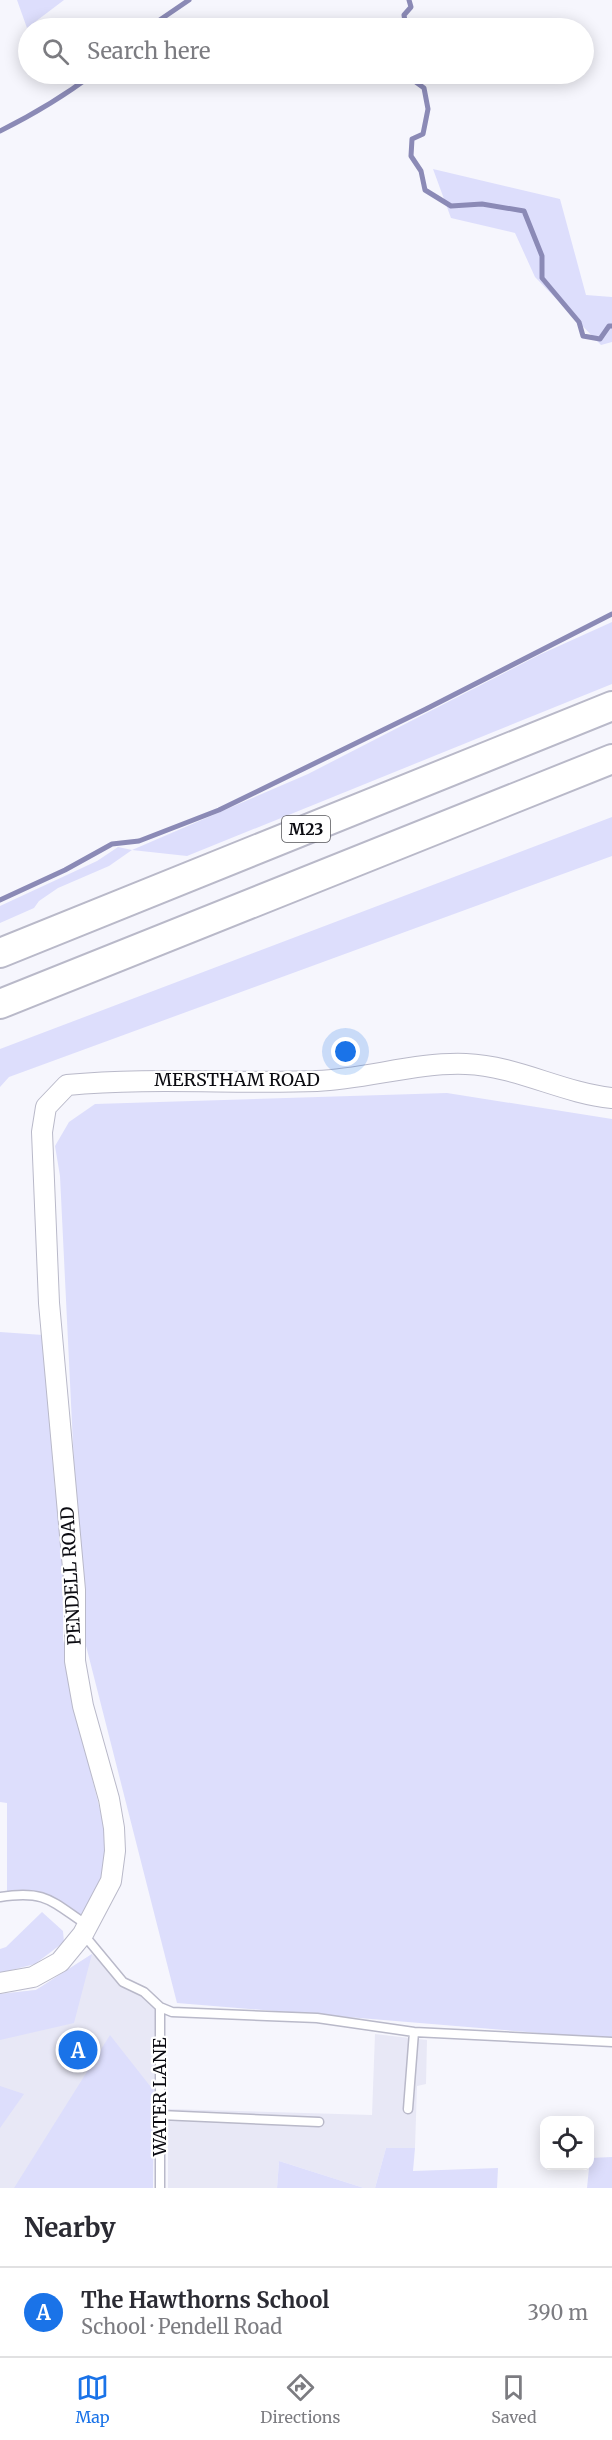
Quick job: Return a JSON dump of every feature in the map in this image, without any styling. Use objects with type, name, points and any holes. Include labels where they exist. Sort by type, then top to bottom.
[{"type":"highway","name":"M23","points":[[0,953],[612,706]]},
{"type":"highway","points":[[0,1004],[612,759]]},
{"type":"street","name":"MERSTHAM ROAD","points":[[46,1107],[67,1085],[112,1080],[319,1081],[427,1066],[467,1064],[513,1071],[596,1096],[612,1098]]},
{"type":"street","name":"PENDELL ROAD","points":[[0,1983],[33,1977],[60,1962],[85,1930],[111,1881],[115,1851],[109,1799],[83,1706],[75,1661],[75,1590],[49,1292],[42,1132],[46,1107]]},
{"type":"lane","points":[[0,1897],[23,1894],[44,1897],[85,1930],[123,1982],[144,1992],[160,2007],[172,2012],[317,2018],[414,2032],[612,2042]]},
{"type":"lane","name":"WATER LANE","points":[[160,2007],[160,2188]]},
{"type":"lane","points":[[408,2109],[414,2032]]},
{"type":"lane","points":[[160,2115],[319,2122]]},
{"type":"shaded area","points":[[17,0],[64,0],[40,18],[23,18]]},
{"type":"shaded area","points":[[433,169],[560,199],[586,295],[612,297],[612,342],[601,345],[535,277],[515,233],[451,218]]},
{"type":"shaded area","points":[[612,622],[612,684],[187,856],[132,850],[308,774],[539,655]]},
{"type":"shaded area","points":[[612,817],[612,856],[9,1077],[0,1087],[0,1049]]},
{"type":"shaded area","points":[[118,847],[132,850],[109,866],[58,888],[39,901],[34,908],[0,923],[0,906],[97,861]]},
{"type":"shaded area","points":[[447,1093],[612,1119],[612,2039],[177,2003],[82,1630],[60,1176],[55,1146],[69,1122],[95,1104]]},
{"type":"shaded area","points":[[0,1332],[43,1335],[55,1491],[63,1503],[63,1639],[90,1770],[108,1842],[102,1884],[80,1920],[44,1897],[7,1896],[7,1803],[0,1802]]},
{"type":"shaded area","points":[[42,1912],[63,1931],[64,1942],[35,1964],[0,1973],[0,1949],[6,1947]]},
{"type":"shaded area","points":[[92,1954],[156,2009],[152,2188],[0,2188],[0,1994],[36,1990]]},
{"type":"shaded area","points":[[92,1954],[74,2023],[0,2040],[0,1994],[36,1990]]},
{"type":"shaded area","points":[[375,2034],[427,2040],[426,2084],[417,2086],[415,2148],[386,2148],[375,2188],[364,2188],[279,2161],[277,2188],[168,2188],[168,2109],[372,2115]]},
{"type":"shaded area","points":[[110,2035],[154,2091],[153,2188],[14,2188]]},
{"type":"shaded area","points":[[0,2086],[24,2094],[0,2128]]},
{"type":"shaded area","points":[[386,2148],[415,2148],[413,2171],[498,2168],[497,2188],[375,2188]]},
{"type":"shaded area","points":[[612,2157],[612,2188],[587,2188],[589,2170],[594,2170],[594,2158]]},
{"type":"shaded area","points":[[279,2161],[364,2188],[277,2188]]},
{"type":"waterway","points":[[163,18],[189,0]]},
{"type":"waterway","points":[[404,18],[404,15],[411,7],[409,0]]},
{"type":"waterway","points":[[0,131],[48,105],[79,84]]},
{"type":"waterway","points":[[418,84],[424,88],[428,109],[423,134],[412,139],[411,156],[421,171],[425,190],[451,206],[482,204],[524,211],[542,256],[542,278],[579,322],[583,336],[600,339],[609,326],[612,326]]},
{"type":"waterway","points":[[0,900],[65,870],[112,844],[139,841],[219,810],[426,709],[612,614]]},
{"type":"place","name":"The Hawthorns School","points":[[78,2050]]}]
